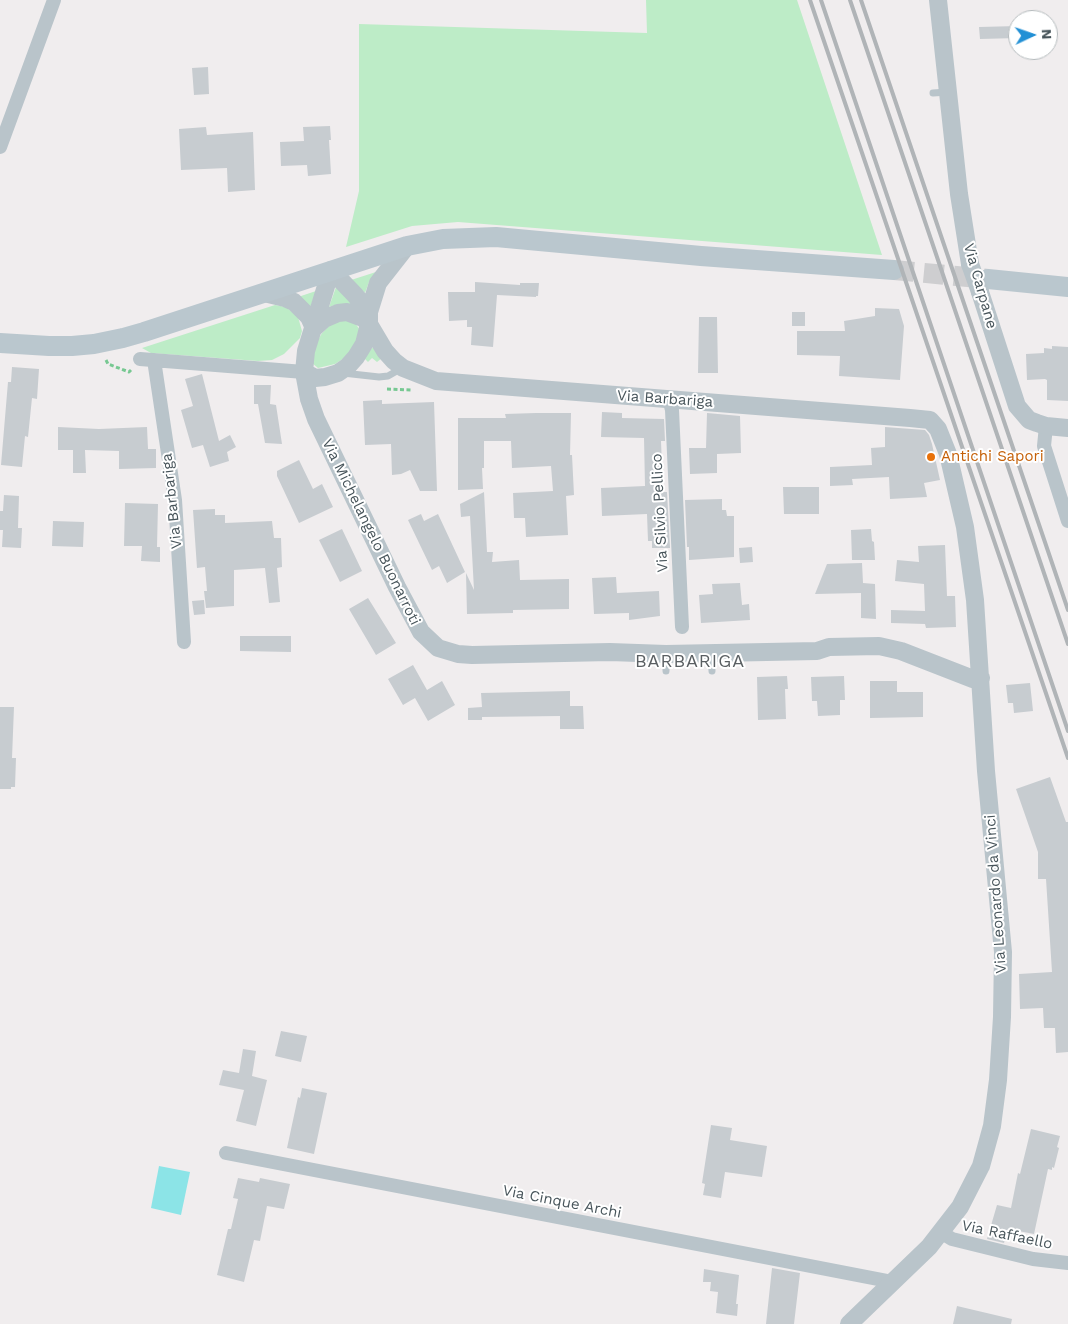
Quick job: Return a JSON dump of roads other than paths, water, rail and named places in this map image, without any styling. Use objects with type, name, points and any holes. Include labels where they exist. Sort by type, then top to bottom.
[{"type":"main road","points":[[0,343],[49,346],[94,344],[144,332],[407,246],[443,239],[496,237],[701,256],[894,270]]},
{"type":"main road","points":[[985,288],[1068,288]]},
{"type":"street","points":[[0,147],[54,0]]},
{"type":"street","name":"Via Carpane","points":[[938,0],[941,92],[970,264],[985,288],[1017,406],[1029,420],[1046,426]]},
{"type":"street","points":[[140,359],[304,372],[316,378],[338,373],[356,357],[366,338],[378,283],[407,246]]},
{"type":"street","points":[[304,372],[306,351],[331,270]]},
{"type":"street","name":"Via Barbariga","points":[[331,270],[355,295],[385,351],[394,361],[403,368],[436,381],[930,420]]},
{"type":"street","points":[[264,293],[294,302],[309,317],[314,328]]},
{"type":"street","points":[[314,328],[324,319],[338,313],[347,312],[363,318],[369,318]]},
{"type":"street","name":"Via Barbariga","points":[[154,360],[174,500],[184,642]]},
{"type":"street","name":"Via Michelangelo Buonarroti","points":[[304,372],[309,399],[316,419],[397,587],[421,632],[438,648],[472,655],[610,652],[666,663],[711,653],[879,646],[901,651],[973,679],[980,678]]},
{"type":"street","name":"Via Silvio Pellico","points":[[670,399],[682,627]]},
{"type":"street","name":"Via Leonardo da Vinci","points":[[849,1324],[929,1248],[960,1207],[981,1166],[992,1126],[998,1080],[1002,1017],[1003,952],[986,771],[974,600],[965,527],[948,454],[938,429],[930,420]]},
{"type":"street","points":[[1068,428],[1046,426],[1044,446],[1068,521]]},
{"type":"street","name":"Via Cinque Archi","points":[[226,1153],[893,1282]]},
{"type":"street","name":"Via Raffaello","points":[[942,1233],[952,1239],[1034,1259],[1068,1263]]},
{"type":"lane","points":[[338,373],[379,378],[388,376],[403,368]]},
{"type":"lane","points":[[711,653],[712,671]]},
{"type":"water","points":[[159,1166],[190,1172],[181,1215],[151,1208]]},
{"type":"tunnel","points":[[894,270],[988,279]]},
{"type":"railway","points":[[810,0],[1068,758]]},
{"type":"railway","points":[[821,0],[1068,731]]},
{"type":"railway","points":[[850,0],[1068,644]]},
{"type":"railway","points":[[861,0],[1068,610]]},
{"type":"place","name":"Antichi Sapori","points":[[931,457]]},
{"type":"district","name":"BARBARIGA","points":[[690,662]]}]
